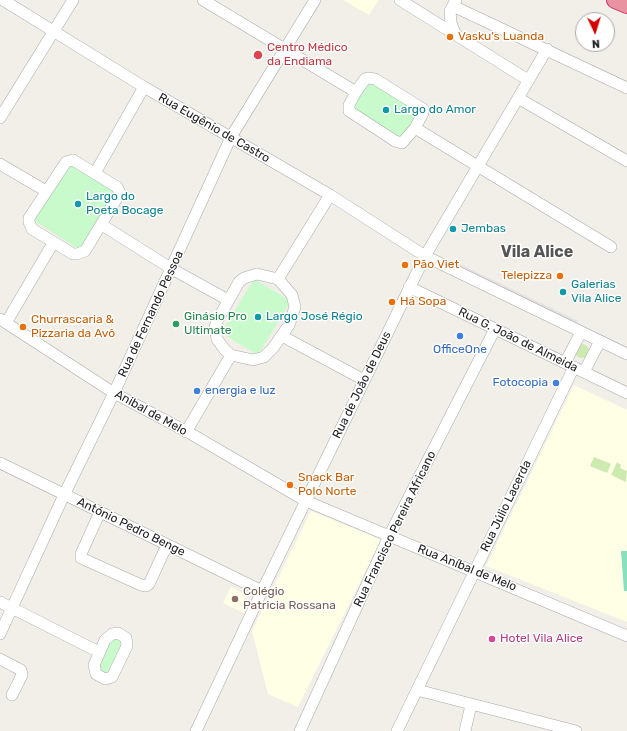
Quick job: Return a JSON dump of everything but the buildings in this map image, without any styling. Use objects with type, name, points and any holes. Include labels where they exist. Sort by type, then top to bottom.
[{"type":"highway","points":[[615,0],[627,5]]},
{"type":"street","name":"Rua Eugênio de Castro","points":[[3,0],[144,87],[330,195],[425,256]]},
{"type":"street","points":[[0,118],[73,0]]},
{"type":"street","points":[[203,0],[356,92]]},
{"type":"street","name":"Rua de Fernando Pessoa","points":[[0,634],[232,138],[314,0]]},
{"type":"street","points":[[400,0],[528,80]]},
{"type":"street","points":[[423,14],[438,16],[453,6]]},
{"type":"street","points":[[453,6],[451,23],[455,33]]},
{"type":"street","points":[[453,6],[627,88]]},
{"type":"street","name":"Rua de João de Deus","points":[[196,731],[409,286],[477,166],[547,49]]},
{"type":"street","points":[[375,78],[420,106],[423,113],[415,128],[405,141],[402,143],[396,142],[349,111],[349,106],[356,92],[365,79],[375,78]]},
{"type":"street","points":[[95,173],[144,87]]},
{"type":"street","points":[[518,98],[627,160]]},
{"type":"street","points":[[415,128],[611,247]]},
{"type":"street","points":[[68,160],[77,162],[95,173],[119,190],[119,196],[102,225],[81,253],[73,254],[29,226],[29,218],[68,160]]},
{"type":"street","points":[[0,164],[46,191]]},
{"type":"street","points":[[278,279],[330,195]]},
{"type":"street","points":[[102,225],[172,269],[228,300]]},
{"type":"street","points":[[3,321],[54,243]]},
{"type":"street","points":[[425,256],[627,354]]},
{"type":"street","points":[[264,274],[278,279],[292,295],[295,307],[289,325],[268,353],[259,359],[253,360],[231,355],[221,345],[215,327],[228,300],[239,282],[249,276],[264,274]]},
{"type":"street","name":"Rua G. João de Almeida","points":[[409,286],[627,393]]},
{"type":"street","name":"Anibal de Melo","points":[[3,321],[114,393],[186,432],[306,501]]},
{"type":"street","name":"Rua Francisco Pereira Africano","points":[[300,731],[389,536],[495,328]]},
{"type":"street","points":[[575,367],[581,332]]},
{"type":"street","points":[[282,336],[364,380]]},
{"type":"street","points":[[575,367],[600,341]]},
{"type":"street","points":[[186,432],[231,355]]},
{"type":"street","name":"Rua Júlio Lacerda","points":[[397,731],[575,367]]},
{"type":"street","name":"António Pedro Benge","points":[[0,463],[262,591]]},
{"type":"street","name":"Rua Aníbal de Melo","points":[[306,501],[627,636]]},
{"type":"street","points":[[100,512],[81,554],[81,558],[141,586],[146,586],[149,584],[168,545]]},
{"type":"street","points":[[0,602],[99,652]]},
{"type":"street","points":[[0,659],[21,670],[22,675],[12,695]]},
{"type":"street","points":[[417,690],[471,705],[536,726],[576,731]]},
{"type":"street","points":[[465,731],[471,705]]},
{"type":"shaded area","points":[[343,0],[379,0],[369,15]]},
{"type":"shaded area","points":[[451,260],[578,321],[577,323],[450,263]]},
{"type":"shaded area","points":[[574,385],[627,410],[627,622],[486,566]]},
{"type":"shaded area","points":[[311,511],[381,540],[298,707],[268,694],[252,631]]},
{"type":"shaded area","name":"Colégio Patricia Rossana","points":[[231,587],[246,595],[242,604],[249,608],[246,614],[223,603]]},
{"type":"green space","points":[[368,80],[421,111],[402,143],[350,110]]},
{"type":"green space","points":[[72,164],[117,192],[80,250],[33,220]]},
{"type":"green space","points":[[254,279],[291,301],[258,355],[221,333]]},
{"type":"green space","points":[[579,344],[585,344],[589,348],[589,354],[585,358],[579,358],[575,354],[575,348]]},
{"type":"green space","points":[[594,457],[611,464],[607,473],[590,466]]},
{"type":"green space","points":[[617,462],[621,465],[620,468],[627,471],[626,482],[611,475]]},
{"type":"green space","points":[[621,551],[627,551],[627,591],[624,591]]},
{"type":"green space","points":[[117,637],[125,645],[109,676],[101,671],[99,661],[108,640]]},
{"type":"place","name":"Vasku's Luanda","points":[[450,37]]},
{"type":"place","name":"Centro Médico da Endiama","points":[[258,55]]},
{"type":"place","name":"Largo do Amor","points":[[386,110]]},
{"type":"place","name":"Largo do Poeta Bocage","points":[[78,204]]},
{"type":"place","name":"Jembas","points":[[453,229]]},
{"type":"place","name":"Pão Viet","points":[[405,265]]},
{"type":"place","name":"Telepizza","points":[[560,276]]},
{"type":"place","name":"Galerias Vila Alice","points":[[563,292]]},
{"type":"place","name":"Há Sopa","points":[[392,302]]},
{"type":"place","name":"Largo José Régio","points":[[258,317]]},
{"type":"place","name":"Ginásio Pro Ultimate","points":[[176,324]]},
{"type":"place","name":"Churrascaria & Pizzaria da Avô","points":[[23,327]]},
{"type":"place","name":"OfficeOne","points":[[460,336]]},
{"type":"place","name":"Fotocopia","points":[[556,383]]},
{"type":"place","name":"energia e luz","points":[[197,391]]},
{"type":"place","name":"Snack Bar Polo Norte","points":[[290,485]]},
{"type":"place","name":"Colégio Patricia Rossana","points":[[235,599]]},
{"type":"place","name":"Hotel Vila Alice","points":[[492,639]]},
{"type":"district","name":"Vila Alice","points":[[537,252]]}]
